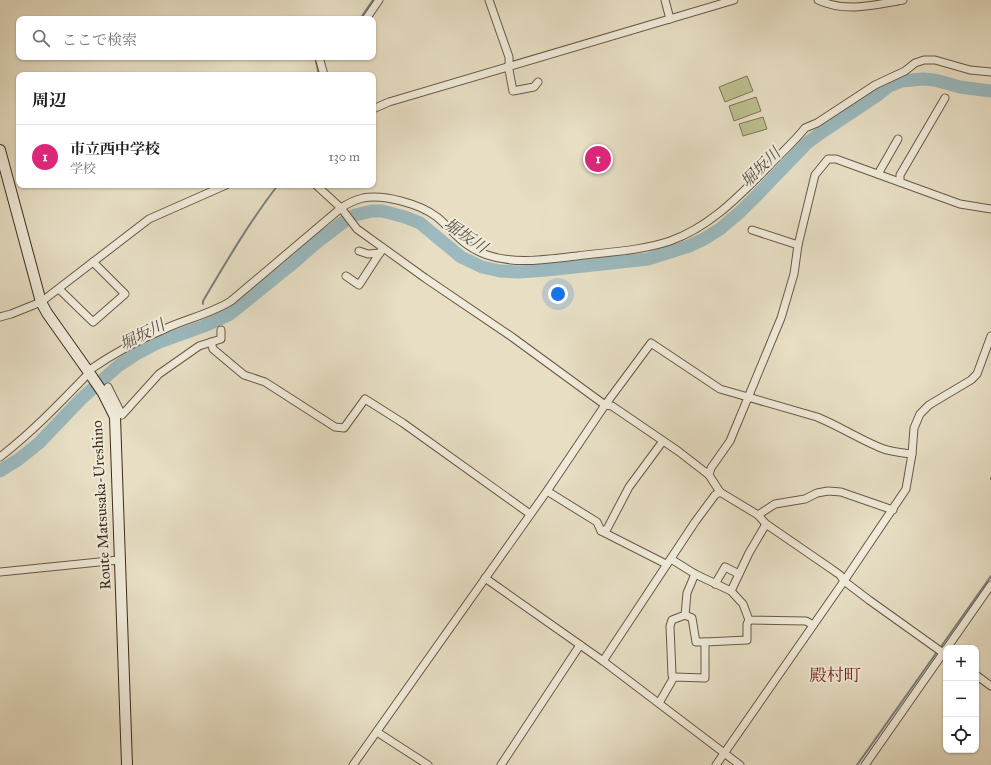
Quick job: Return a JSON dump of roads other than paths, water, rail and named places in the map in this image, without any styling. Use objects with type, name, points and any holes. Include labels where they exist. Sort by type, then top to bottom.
[{"type":"main road","name":"Route Matsusaka-Ureshino","points":[[0,150],[41,302],[47,313],[103,392],[115,417],[127,765]]},
{"type":"street","points":[[368,16],[379,0]]},
{"type":"street","points":[[489,0],[509,57],[513,91],[534,87],[538,82]]},
{"type":"street","points":[[665,0],[670,19]]},
{"type":"street","points":[[376,108],[389,102],[734,0]]},
{"type":"street","points":[[822,1],[830,5],[853,8],[903,0]]},
{"type":"street","points":[[320,60],[323,72]]},
{"type":"street","points":[[0,457],[49,415],[87,375],[88,371],[110,356],[144,338],[220,308],[231,301],[352,201],[370,198],[390,199],[411,204],[436,217],[457,237],[476,251],[497,258],[520,260],[547,259],[640,248],[678,238],[706,224],[747,188],[805,128],[817,123],[875,85],[905,71],[915,63],[924,60],[935,60],[970,70],[991,72]]},
{"type":"street","points":[[900,182],[900,175],[945,98]]},
{"type":"street","points":[[878,174],[898,139]]},
{"type":"street","points":[[709,475],[711,468],[730,441],[782,318],[794,274],[798,245],[814,175],[828,159],[836,159],[960,204],[991,209]]},
{"type":"street","points":[[0,317],[41,302],[149,219],[219,188]]},
{"type":"street","points":[[319,188],[342,209],[357,229],[382,251],[425,278],[512,337],[606,405],[612,406],[663,441],[709,475],[720,492],[758,515],[766,524],[840,575],[844,581],[943,651],[865,765]]},
{"type":"street","points":[[752,230],[798,245]]},
{"type":"street","points":[[359,251],[368,254],[382,251]]},
{"type":"street","points":[[346,276],[360,285],[382,251]]},
{"type":"street","points":[[59,289],[94,322],[125,294],[93,262]]},
{"type":"street","points":[[103,392],[108,387],[122,415],[159,374],[199,346],[221,339],[221,330]]},
{"type":"street","points":[[716,765],[906,489],[912,454],[914,428],[920,414],[929,405],[971,380],[977,374],[991,336]]},
{"type":"street","points":[[211,342],[213,349],[244,375],[265,382],[335,427],[344,428],[365,399],[403,423],[530,514]]},
{"type":"street","points":[[353,765],[651,343],[720,389],[828,421],[881,448],[898,453],[912,454]]},
{"type":"street","points":[[601,532],[607,529],[629,487],[663,441]]},
{"type":"street","points":[[547,491],[597,522],[601,532],[669,561],[731,591],[743,604],[749,620],[747,624],[747,640],[696,642],[692,618],[685,615],[672,620],[670,626],[672,675],[674,678]]},
{"type":"street","points":[[758,515],[775,504],[805,499],[817,493],[828,491],[840,492],[893,510]]},
{"type":"street","points":[[604,661],[695,522],[715,496],[720,492]]},
{"type":"street","points":[[731,591],[749,553],[766,524]]},
{"type":"street","points":[[0,572],[119,560]]},
{"type":"street","points":[[715,584],[725,567],[739,574]]},
{"type":"street","points":[[685,615],[687,593],[695,574]]},
{"type":"street","points":[[486,578],[604,661],[740,765]]},
{"type":"street","points":[[947,645],[991,585]]},
{"type":"street","points":[[749,620],[806,621],[813,625]]},
{"type":"street","points":[[674,678],[705,678],[705,642]]},
{"type":"street","points":[[501,765],[580,644]]},
{"type":"street","points":[[979,677],[991,686]]},
{"type":"street","points":[[659,703],[674,678]]},
{"type":"street","points":[[377,732],[428,765]]},
{"type":"waterway","points":[[362,16],[373,0]]},
{"type":"waterway","points":[[316,60],[318,72]]},
{"type":"waterway","name":"堀坂川","points":[[0,471],[19,459],[39,443],[81,399],[118,366],[157,343],[204,326],[230,314],[316,243],[355,215],[372,211],[382,211],[405,217],[420,223],[461,257],[482,267],[500,271],[519,272],[547,270],[648,259],[689,246],[720,229],[740,212],[807,143],[889,86],[902,81],[923,79],[935,80],[960,87],[991,91]]},
{"type":"waterway","points":[[203,304],[203,301],[239,242],[276,188]]},
{"type":"waterway","points":[[940,648],[991,576]]},
{"type":"waterway","points":[[857,765],[937,652]]},
{"type":"place","name":"市立西中学校","points":[[598,159]]},
{"type":"district","name":"殿村町","points":[[835,675]]}]
